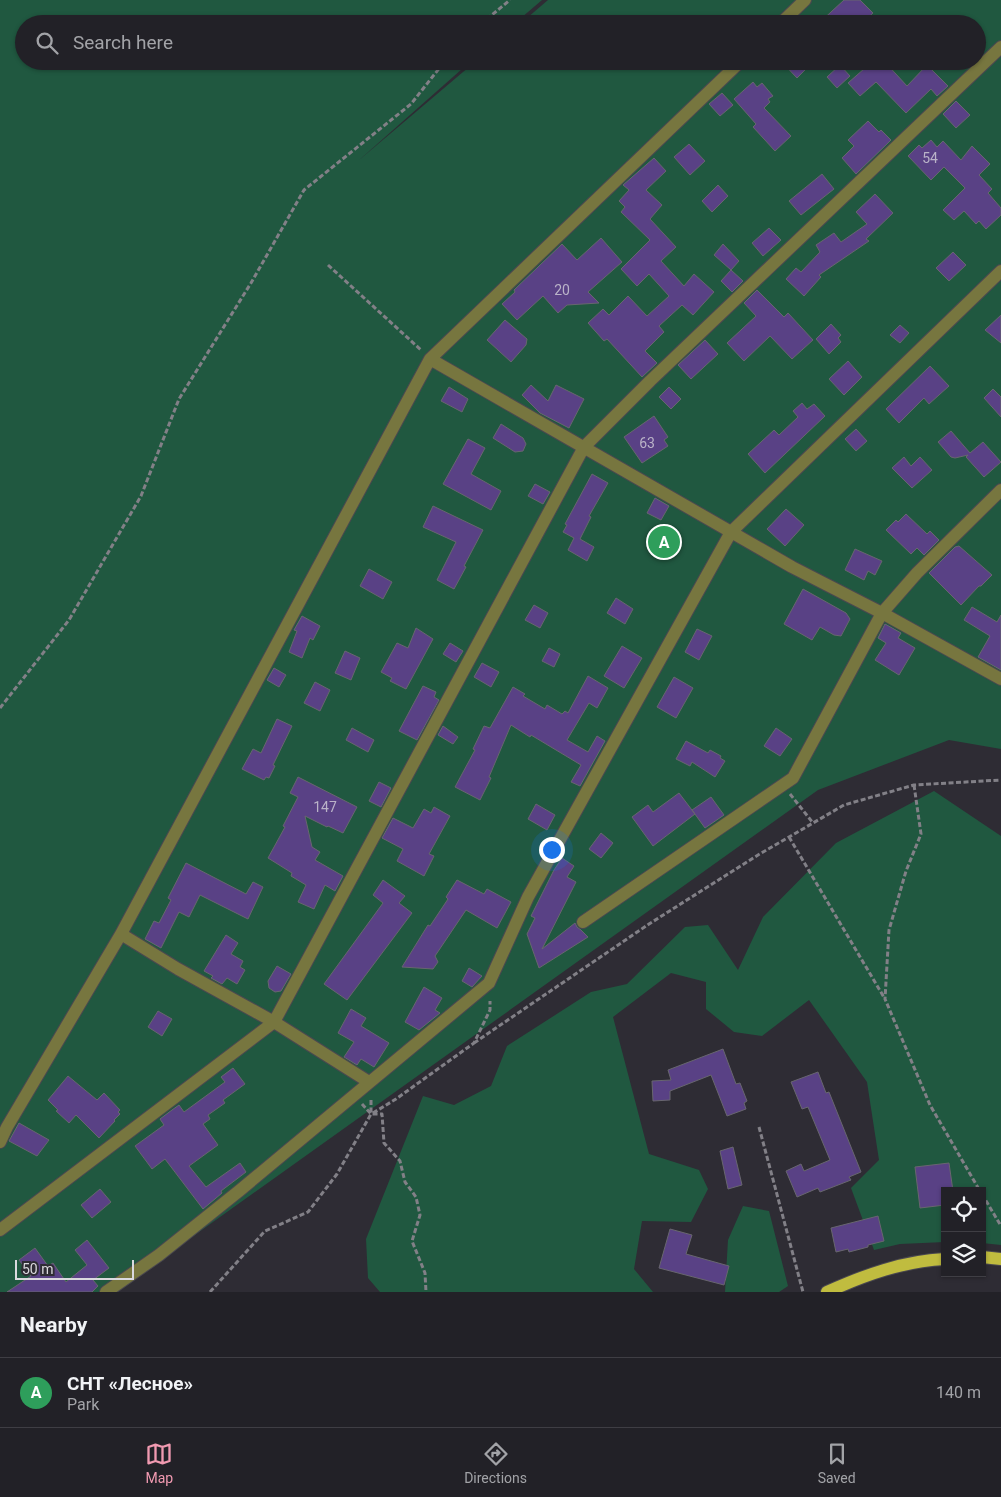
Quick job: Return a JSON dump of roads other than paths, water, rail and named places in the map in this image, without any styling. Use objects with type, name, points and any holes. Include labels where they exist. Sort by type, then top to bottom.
[{"type":"main road","points":[[986,1257],[1001,1259]]},
{"type":"main road","points":[[828,1292],[891,1267],[925,1260],[941,1259]]},
{"type":"street","points":[[789,15],[805,0]]},
{"type":"street","points":[[986,61],[1001,47]]},
{"type":"street","points":[[0,1142],[121,934],[430,359],[732,70]]},
{"type":"street","points":[[0,1230],[274,1022],[584,447],[657,374],[977,70]]},
{"type":"street","points":[[106,1292],[159,1256],[490,983],[528,897],[731,532],[1001,270]]},
{"type":"street","points":[[430,359],[792,567],[882,612],[1001,679]]},
{"type":"street","points":[[582,922],[793,778],[882,612],[917,573],[1001,490]]},
{"type":"street","points":[[121,934],[178,969],[274,1022],[369,1082]]},
{"type":"place","name":"СНТ «Лесное»","points":[[664,542]]}]
